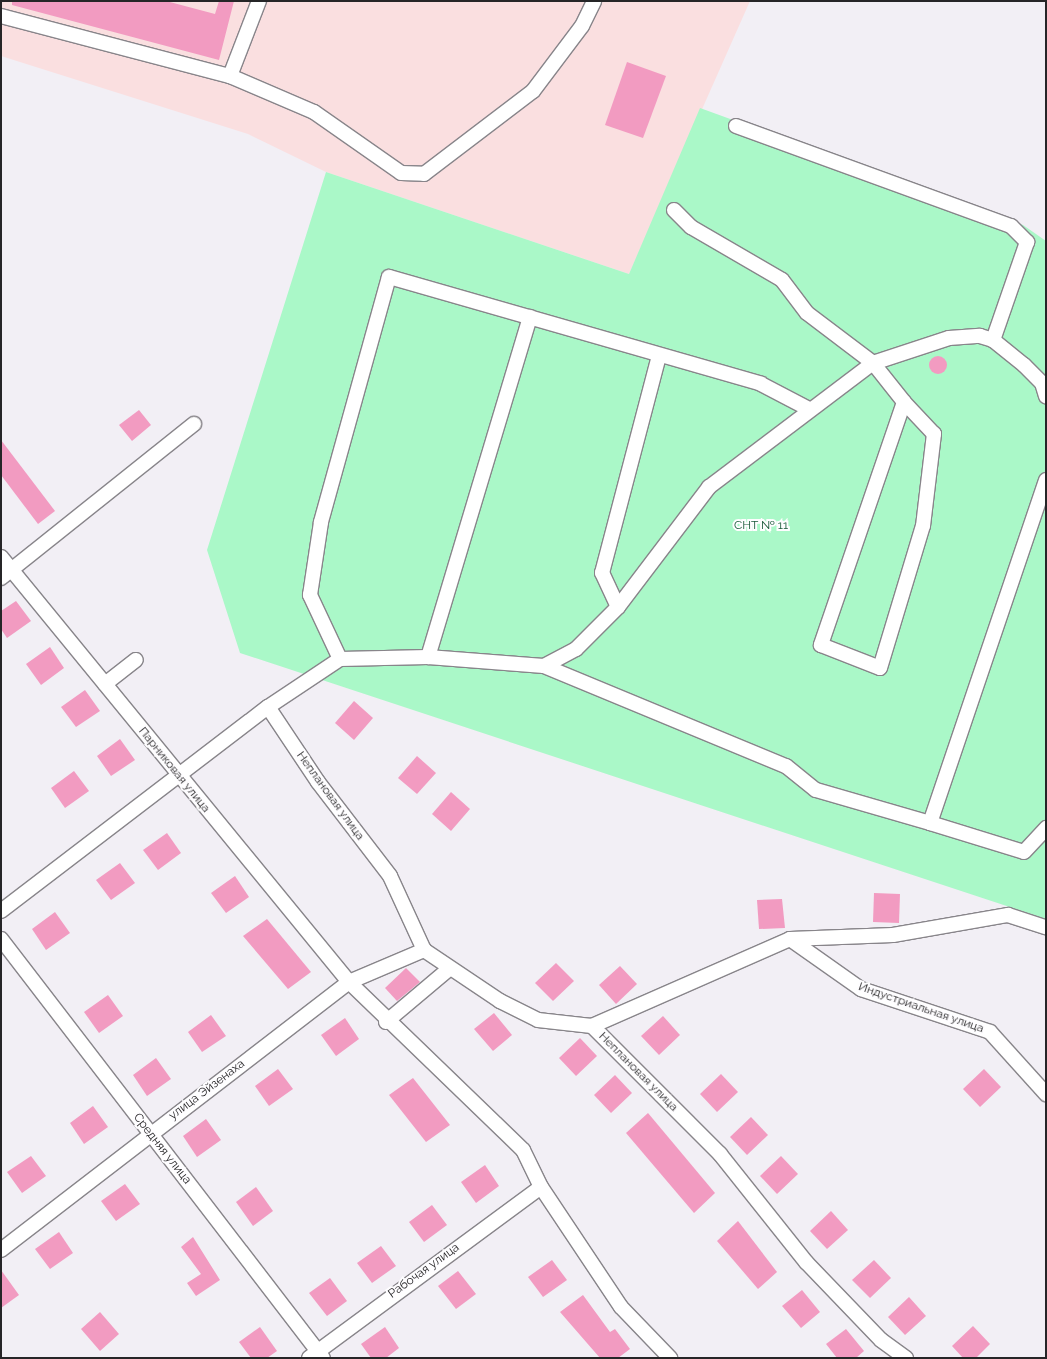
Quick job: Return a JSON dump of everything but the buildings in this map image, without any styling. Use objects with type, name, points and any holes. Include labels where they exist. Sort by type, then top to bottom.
[{"type":"street","points":[[230,76],[258,1]]},
{"type":"street","points":[[1,16],[230,76],[314,112],[401,173],[424,174],[533,91],[582,26],[594,1]]},
{"type":"street","points":[[736,126],[1011,226],[1027,242],[993,340]]},
{"type":"street","points":[[674,210],[691,227],[782,280],[807,314],[874,363],[904,402],[934,434],[922,526],[880,668],[821,645],[904,402]]},
{"type":"street","points":[[340,659],[310,595],[322,522],[389,277],[761,384],[809,410]]},
{"type":"street","points":[[428,657],[530,317]]},
{"type":"street","points":[[544,666],[576,650],[618,607],[709,487],[874,363],[949,338],[993,340],[1044,386]]},
{"type":"street","points":[[618,607],[602,573],[659,355]]},
{"type":"street","points":[[7,574],[194,424]]},
{"type":"street","points":[[930,823],[1046,480]]},
{"type":"street","name":"Парниковая улица","points":[[1,556],[7,574],[105,684],[349,982],[386,1022],[523,1150],[541,1187],[621,1307],[670,1358]]},
{"type":"street","points":[[1,911],[268,707],[340,659],[428,657],[544,666],[786,766],[816,790],[1024,852],[1046,828]]},
{"type":"street","points":[[105,684],[136,660]]},
{"type":"street","name":"Неплановая улица","points":[[268,707],[318,782],[390,876],[424,950],[448,969],[538,1020],[592,1026],[720,1154],[806,1262],[881,1340],[906,1358]]},
{"type":"street","points":[[592,1026],[790,939],[893,935],[1008,915],[1046,927]]},
{"type":"street","name":"Средняя улица","points":[[1,939],[150,1133],[316,1355]]},
{"type":"street","name":"Индустриальная улица","points":[[790,939],[861,989],[990,1032],[1046,1094]]},
{"type":"street","name":"улица Эйзенаха","points":[[1,1250],[150,1133],[349,982],[424,950]]},
{"type":"street","points":[[386,1022],[448,969]]},
{"type":"street","name":"Рабочая улица","points":[[316,1355],[541,1187]]},
{"type":"shaded area","points":[[1,1],[750,1],[629,274],[326,172],[248,134],[1,56]]},
{"type":"green space","name":"СНТ № 11","points":[[700,108],[1023,225],[1046,241],[1046,919],[240,653],[207,550],[326,172],[629,274]]}]
